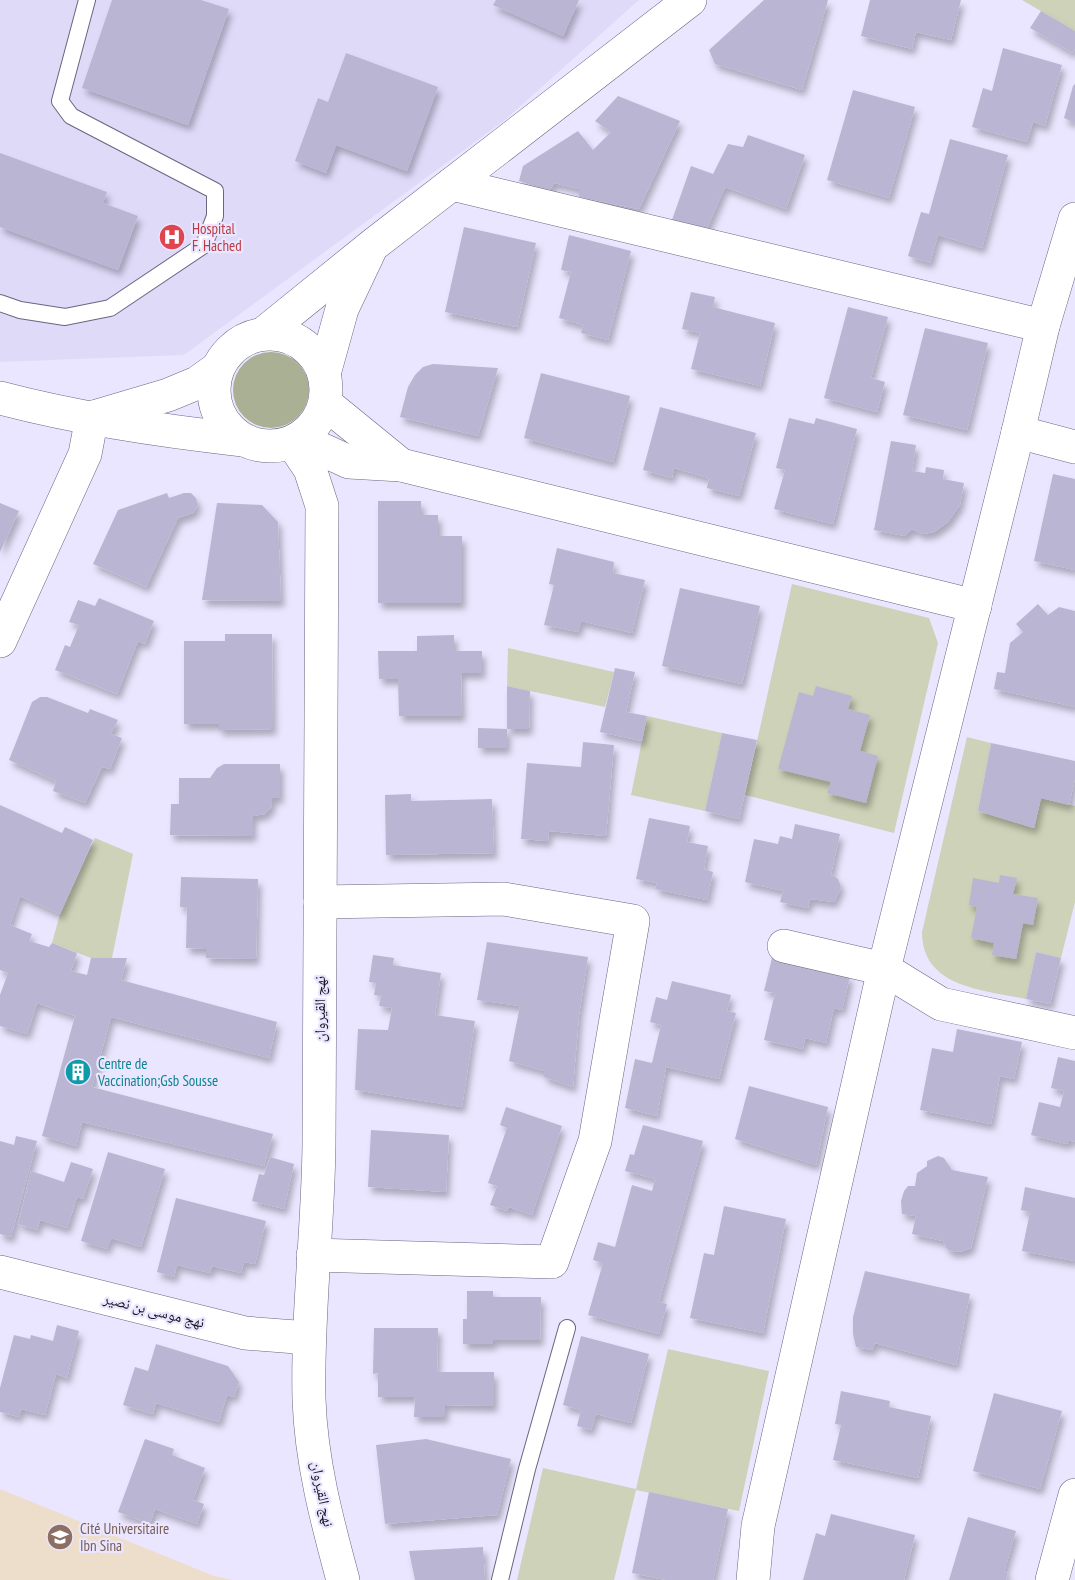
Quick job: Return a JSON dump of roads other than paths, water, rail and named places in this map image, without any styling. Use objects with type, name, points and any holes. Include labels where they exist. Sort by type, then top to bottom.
[{"type":"street","points":[[263,334],[373,245],[690,0]]},
{"type":"street","points":[[452,184],[1042,326]]},
{"type":"street","points":[[753,1580],[758,1526],[884,969],[1018,432],[1042,326],[1075,219]]},
{"type":"street","points":[[0,398],[39,408],[164,431],[243,440],[267,446],[295,440],[315,423],[325,389],[342,309],[373,245]]},
{"type":"street","points":[[243,440],[230,430],[220,416],[214,401],[213,384],[218,368],[240,341],[263,334],[279,334],[294,339],[318,359],[325,389],[401,465]]},
{"type":"street","points":[[92,417],[168,395],[197,383],[218,368]]},
{"type":"street","points":[[0,641],[85,454],[92,417]]},
{"type":"street","points":[[1018,432],[1075,447]]},
{"type":"street","points":[[295,440],[349,462],[401,465],[975,606]]},
{"type":"street","name":"نهج القيروان","points":[[295,440],[310,469],[322,506],[319,1155],[309,1338],[309,1402],[316,1467],[343,1580]]},
{"type":"street","points":[[313,1255],[552,1262],[595,1142],[633,921],[504,899],[320,902]]},
{"type":"street","points":[[784,946],[884,969],[941,1004],[1075,1034]]},
{"type":"street","name":"نهج موسى بن نصير","points":[[0,1272],[245,1333],[309,1338]]},
{"type":"street","points":[[1053,1580],[1075,1496]]},
{"type":"lane","points":[[0,303],[20,310],[65,317],[110,308],[204,245],[215,216],[215,190],[71,116],[60,100],[87,0]]},
{"type":"lane","points":[[500,1580],[527,1469],[567,1328]]},
{"type":"place","name":"Hospital F. Hached","points":[[172,237]]},
{"type":"place","name":"Centre de Vaccination;Gsb Sousse","points":[[78,1072]]},
{"type":"place","name":"Cité Universitaire Ibn Sina","points":[[60,1537]]}]
